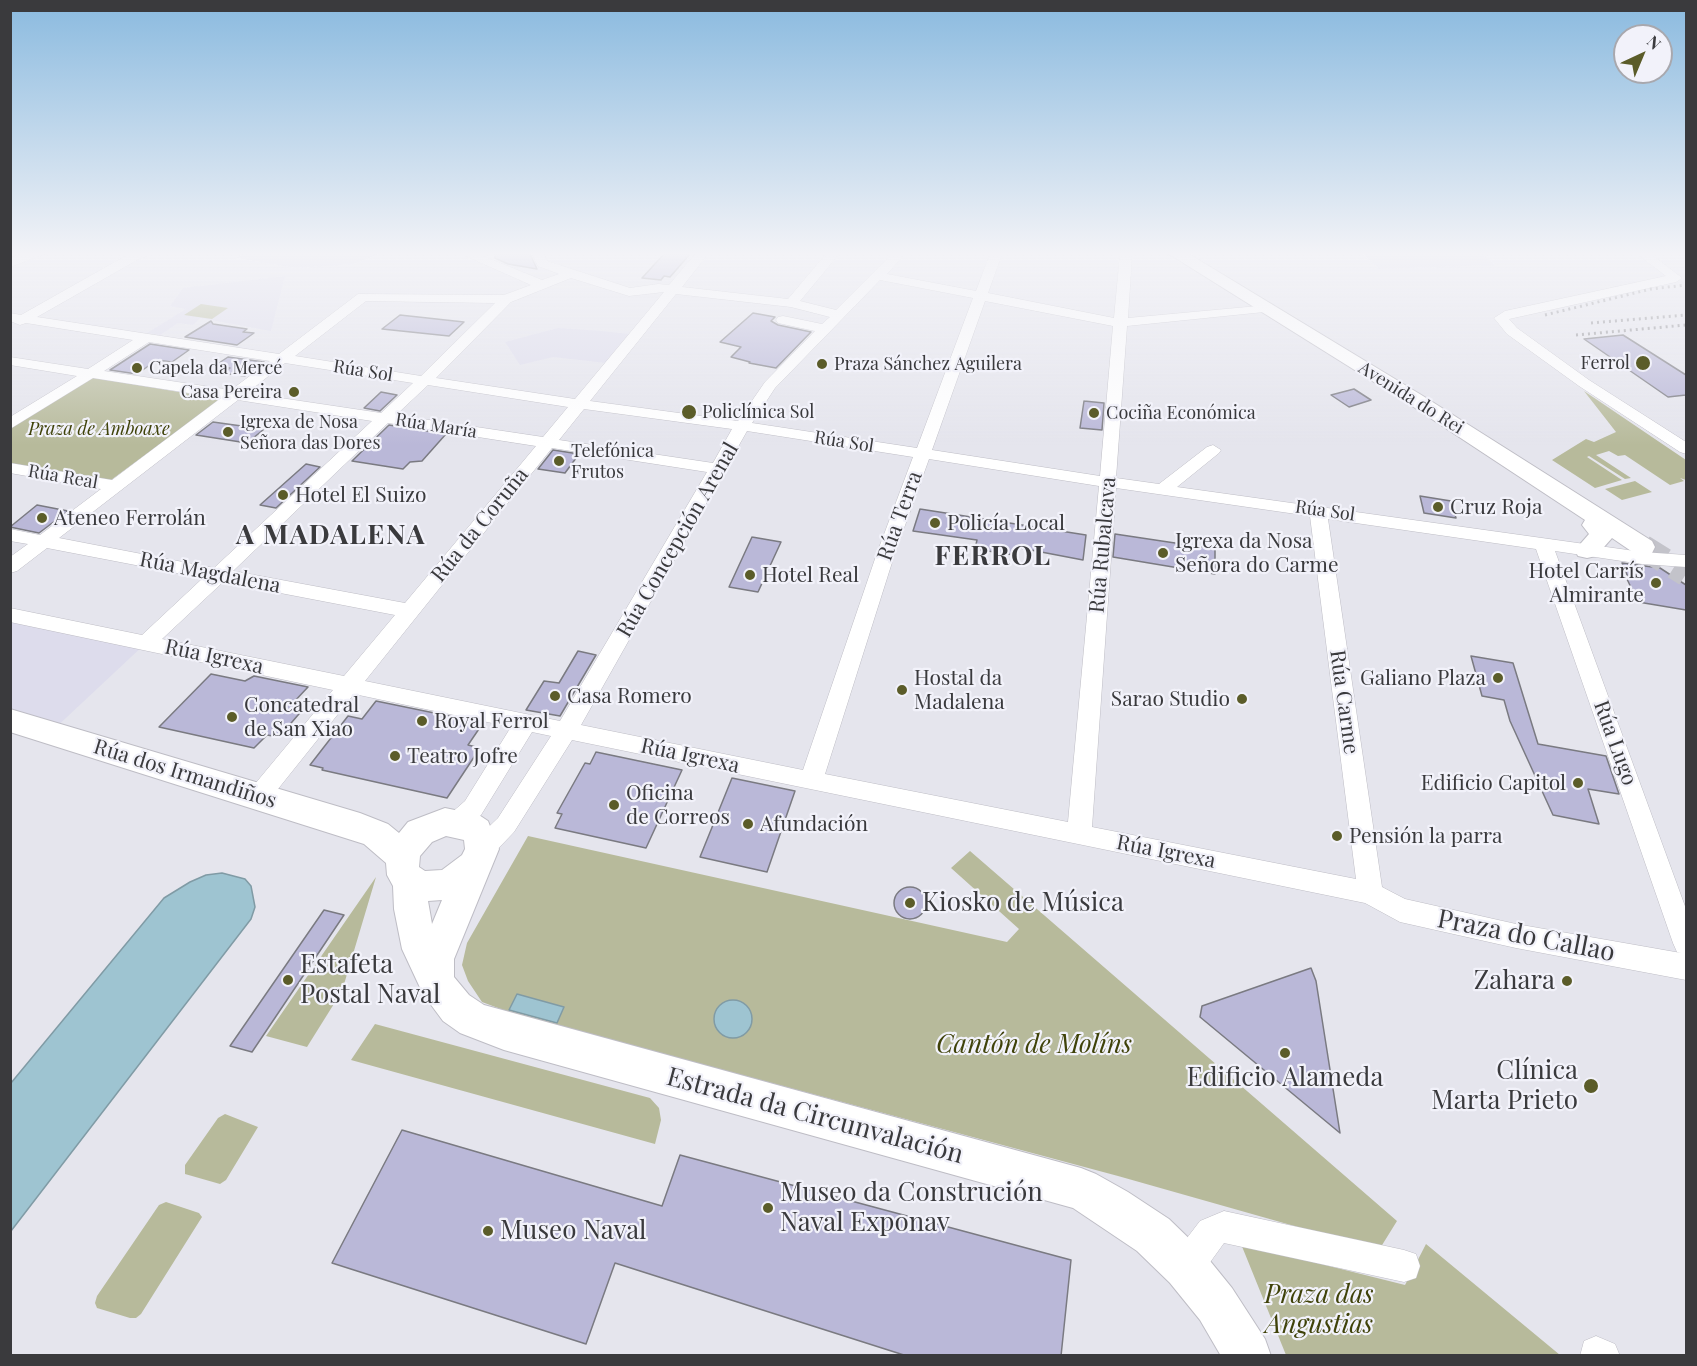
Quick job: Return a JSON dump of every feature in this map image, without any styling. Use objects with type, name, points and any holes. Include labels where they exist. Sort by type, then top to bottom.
[{"type":"main road","name":"Avenida do Rei","points":[[1280,318],[1496,451],[1643,552]]},
{"type":"main road","points":[[1496,451],[1498,458],[1508,468],[1594,525],[1643,552]]},
{"type":"main road","points":[[1587,550],[1600,537],[1601,533],[1594,525]]},
{"type":"main road","name":"Rúa dos Irmandiños","points":[[10,720],[360,827],[376,834],[396,850],[406,870]]},
{"type":"main road","points":[[436,984],[436,959],[477,858],[476,831],[468,825],[443,824],[408,844],[406,870],[419,886],[443,885],[455,880],[477,858]]},
{"type":"main road","name":"Rúa dos Irmandiños","points":[[360,827],[382,829],[443,824]]},
{"type":"main road","name":"Estrada da Circunvalación","points":[[406,870],[414,927],[420,949],[436,984],[456,1008],[473,1020],[504,1031],[1081,1189],[1113,1207],[1153,1235],[1186,1266],[1216,1304],[1248,1356]]},
{"type":"street","points":[[10,567],[336,318]]},
{"type":"street","points":[[146,643],[488,318]]},
{"type":"street","name":"Rúa da Coruña","points":[[258,797],[649,318]]},
{"type":"street","name":"Rúa Concepción Arenal","points":[[477,858],[506,825],[566,730],[615,649],[742,426],[770,385],[836,318]]},
{"type":"street","name":"Rúa Terra","points":[[811,781],[886,553],[973,318]]},
{"type":"street","points":[[1094,318],[1121,323],[1171,318]]},
{"type":"street","name":"Rúa Rubalcava","points":[[1079,835],[1121,318]]},
{"type":"street","points":[[1501,318],[1512,331],[1584,383],[1686,449]]},
{"type":"street","points":[[783,320],[824,329]]},
{"type":"street","name":"Rúa Sol","points":[[15,321],[148,338],[1108,482],[1165,488],[1587,550],[1643,552],[1686,561]]},
{"type":"street","points":[[10,424],[148,338]]},
{"type":"street","name":"Rúa María","points":[[10,361],[718,469]]},
{"type":"street","points":[[10,411],[27,414]]},
{"type":"street","points":[[1165,488],[1213,450]]},
{"type":"street","name":"Rúa Real","points":[[10,468],[116,486]]},
{"type":"street","name":"Rúa Carme","points":[[1318,511],[1370,893]]},
{"type":"street","name":"Rúa Magdalena","points":[[10,535],[410,611]]},
{"type":"street","name":"Rúa Lugo","points":[[1543,543],[1686,943]]},
{"type":"street","name":"Rúa Igrexa","points":[[10,615],[811,781],[1370,893]]},
{"type":"street","points":[[443,824],[473,808],[526,722]]},
{"type":"street","name":"Praza do Callao","points":[[1370,893],[1400,910],[1516,936],[1686,967]]},
{"type":"street","points":[[1186,1266],[1211,1232],[1224,1227],[1404,1266]]},
{"type":"shaded area","points":[[172,318],[274,318],[271,331],[200,318],[193,325],[178,323],[160,335],[147,333]]},
{"type":"shaded area","points":[[558,328],[630,334],[606,363],[553,357],[520,365],[505,342]]},
{"type":"shaded area","points":[[11,615],[146,643],[51,732],[11,720]]},
{"type":"green space","name":"Praza de Amboaxe","points":[[90,377],[221,399],[107,483],[11,465],[11,427]]},
{"type":"green space","points":[[1584,391],[1686,460],[1686,480],[1680,478],[1684,481],[1670,485],[1625,455],[1618,456],[1609,451],[1596,455],[1631,478],[1625,479],[1589,456],[1587,457],[1622,480],[1595,488],[1552,460],[1586,439],[1594,442],[1616,432]]},
{"type":"green space","points":[[1635,481],[1652,492],[1622,500],[1605,489]]},
{"type":"green space","name":"Cantón de Molíns","points":[[528,836],[1007,942],[1019,929],[951,868],[970,851],[1397,1221],[1379,1250],[1118,1176],[514,1014],[482,1002],[468,981],[462,965],[467,943]]},
{"type":"green space","points":[[376,877],[342,991],[307,1047],[266,1036]]},
{"type":"green space","points":[[375,1024],[650,1098],[659,1108],[661,1120],[655,1144],[351,1060]]},
{"type":"green space","points":[[225,1114],[258,1127],[226,1180],[220,1184],[185,1174],[185,1165],[218,1118]]},
{"type":"green space","points":[[166,1202],[199,1213],[202,1217],[141,1314],[136,1318],[130,1318],[97,1308],[95,1303],[97,1296],[159,1205]]},
{"type":"green space","name":"Praza das Angustias","points":[[1241,1244],[1405,1285],[1426,1244],[1560,1355],[1286,1355]]},
{"type":"water","points":[[222,873],[245,879],[251,886],[255,907],[251,919],[11,1231],[11,1083],[164,898],[206,875]]},
{"type":"water","points":[[517,994],[564,1007],[557,1023],[509,1010]]},
{"type":"water","points":[[733,1000],[746,1006],[752,1019],[746,1032],[733,1038],[720,1032],[714,1019],[720,1006]]},
{"type":"building","points":[[396,318],[425,318],[464,322],[449,336],[382,329]]},
{"type":"building","points":[[748,318],[774,318],[771,321],[778,325],[811,332],[776,368],[731,357],[741,347],[720,342]]},
{"type":"building","points":[[211,321],[213,324],[247,329],[243,332],[254,333],[237,345],[185,337]]},
{"type":"building","name":"Ferrol","points":[[1623,335],[1686,375],[1686,395],[1668,397],[1584,339]]},
{"type":"building","points":[[150,344],[189,350],[172,362],[157,360],[137,374],[110,370]]},
{"type":"building","points":[[228,357],[264,362],[245,376],[222,373],[230,368],[216,365]]},
{"type":"building","points":[[1354,389],[1371,400],[1349,407],[1331,395]]},
{"type":"building","points":[[381,392],[397,395],[380,411],[364,408]]},
{"type":"building","name":"Cociña Económica","points":[[1084,401],[1104,403],[1102,430],[1080,428]]},
{"type":"building","name":"Igrexa de Nosa Señora das Dores","points":[[213,422],[263,430],[247,443],[196,435]]},
{"type":"building","points":[[389,425],[446,434],[422,461],[410,462],[403,469],[352,461]]},
{"type":"building","name":"Telefónica Frutos","points":[[553,450],[579,454],[565,473],[538,469]]},
{"type":"building","name":"Hotel El Suizo","points":[[306,464],[320,467],[276,508],[260,505]]},
{"type":"building","name":"Cruz Roja","points":[[1420,496],[1451,501],[1456,518],[1424,513]]},
{"type":"building","name":"Ateneo Ferrolán","points":[[37,505],[68,511],[39,533],[10,527]]},
{"type":"building","points":[[920,509],[1086,535],[1083,560],[1015,547],[1014,555],[975,549],[977,540],[913,531]]},
{"type":"building","name":"Igrexa da Nosa Señora do Carme","points":[[1115,534],[1215,549],[1215,574],[1113,557]]},
{"type":"building","name":"Hotel Real","points":[[752,537],[781,542],[758,592],[729,587]]},
{"type":"building","name":"Hotel Carrís Almirante","points":[[1622,563],[1660,568],[1686,585],[1686,610],[1638,602]]},
{"type":"building","name":"Casa Romero","points":[[578,651],[596,655],[560,716],[526,710],[544,681],[559,683]]},
{"type":"building","name":"Edificio Capitol","points":[[1471,656],[1513,663],[1538,744],[1606,756],[1619,794],[1588,789],[1599,824],[1553,815],[1510,721],[1504,700],[1482,696]]},
{"type":"building","name":"Concatedral de San Xiao","points":[[211,674],[245,681],[254,676],[308,687],[292,704],[305,707],[279,737],[267,735],[254,748],[159,727]]},
{"type":"building","name":"Teatro Jofre","points":[[376,701],[483,723],[468,745],[480,748],[447,798],[322,770],[323,768],[310,765],[348,716],[362,719]]},
{"type":"building","name":"Oficina de Correos","points":[[596,752],[682,770],[646,848],[555,828],[562,814],[557,813],[585,763],[590,764]]},
{"type":"building","name":"Afundación","points":[[732,778],[795,791],[767,872],[700,857]]},
{"type":"building","name":"Kiosko de Música","points":[[910,887],[922,891],[926,903],[922,915],[910,919],[898,915],[894,903],[898,891]]},
{"type":"building","name":"Estafeta Postal Naval","points":[[324,910],[344,915],[252,1052],[230,1046]]},
{"type":"building","name":"Edificio Alameda","points":[[1311,968],[1316,981],[1340,1133],[1200,1017],[1202,1006]]},
{"type":"building","points":[[402,1130],[662,1206],[680,1155],[1071,1260],[1061,1356],[907,1356],[615,1263],[586,1344],[332,1263]]},
{"type":"tunnel","points":[[1643,547],[1686,574]]},
{"type":"railway","points":[[1591,323],[1653,318]]},
{"type":"railway","points":[[1576,335],[1686,325]]},
{"type":"place","name":"Ferrol","points":[[1643,363]]},
{"type":"place","name":"Praza Sánchez Aguilera","points":[[822,364]]},
{"type":"place","name":"Capela da Mercé","points":[[137,368]]},
{"type":"place","name":"Casa Pereira","points":[[294,392]]},
{"type":"place","name":"Policlínica Sol","points":[[689,412]]},
{"type":"place","name":"Cociña Económica","points":[[1094,413]]},
{"type":"place","name":"Igrexa de Nosa Señora das Dores","points":[[228,432]]},
{"type":"place","name":"Telefónica Frutos","points":[[559,461]]},
{"type":"place","name":"Hotel El Suizo","points":[[283,495]]},
{"type":"place","name":"Cruz Roja","points":[[1438,507]]},
{"type":"place","name":"Ateneo Ferrolán","points":[[42,518]]},
{"type":"place","name":"Policía Local","points":[[935,523]]},
{"type":"place","name":"Igrexa da Nosa Señora do Carme","points":[[1163,553]]},
{"type":"place","name":"Hotel Real","points":[[750,575]]},
{"type":"place","name":"Hotel Carrís Almirante","points":[[1656,583]]},
{"type":"place","name":"Galiano Plaza","points":[[1498,678]]},
{"type":"place","name":"Hostal da Madalena","points":[[902,690]]},
{"type":"place","name":"Casa Romero","points":[[555,696]]},
{"type":"place","name":"Sarao Studio","points":[[1242,699]]},
{"type":"place","name":"Concatedral de San Xiao","points":[[232,717]]},
{"type":"place","name":"Royal Ferrol","points":[[422,721]]},
{"type":"place","name":"Teatro Jofre","points":[[395,756]]},
{"type":"place","name":"Edificio Capitol","points":[[1578,783]]},
{"type":"place","name":"Oficina de Correos","points":[[614,805]]},
{"type":"place","name":"Afundación","points":[[748,824]]},
{"type":"place","name":"Pensión la parra","points":[[1337,836]]},
{"type":"place","name":"Kiosko de Música","points":[[910,903]]},
{"type":"place","name":"Estafeta Postal Naval","points":[[288,980]]},
{"type":"place","name":"Zahara","points":[[1567,981]]},
{"type":"place","name":"Edificio Alameda","points":[[1285,1053]]},
{"type":"place","name":"Clínica Marta Prieto","points":[[1591,1086]]},
{"type":"place","name":"Museo da Construción Naval Exponav","points":[[768,1208]]},
{"type":"place","name":"Museo Naval","points":[[488,1231]]},
{"type":"district","name":"A MADALENA","points":[[331,536]]},
{"type":"district","name":"FERROL","points":[[993,557]]}]
